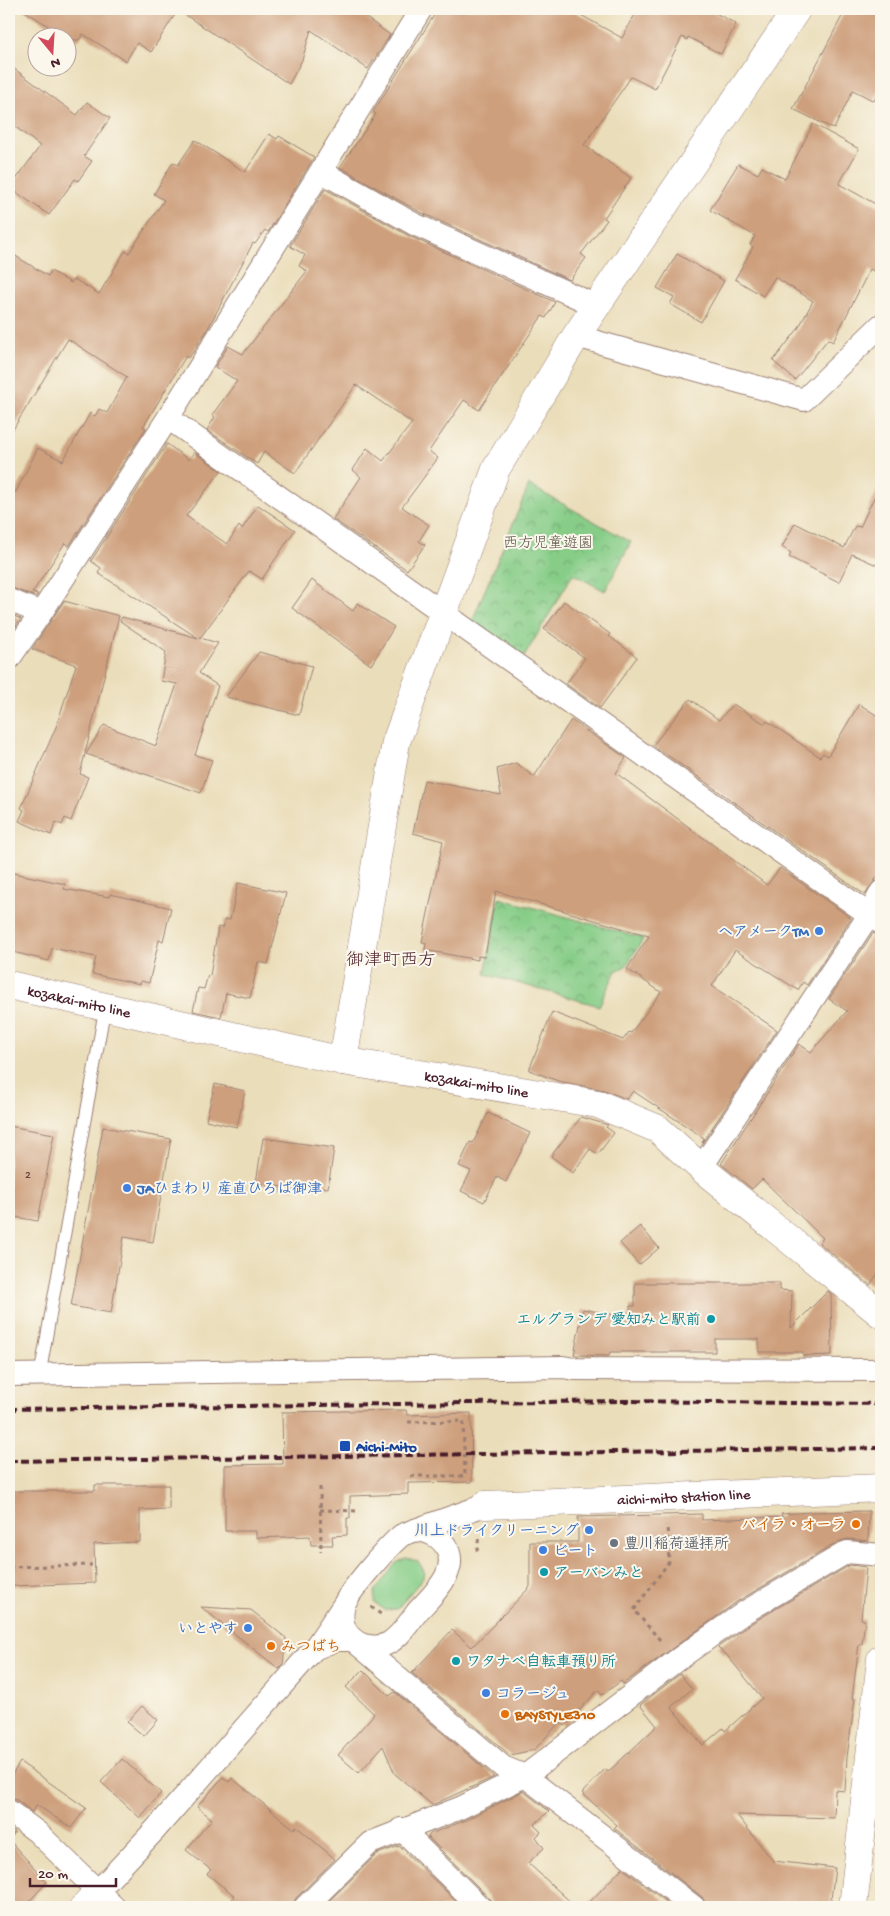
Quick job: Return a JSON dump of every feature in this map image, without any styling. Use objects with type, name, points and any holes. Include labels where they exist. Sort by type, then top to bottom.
[{"type":"main road","points":[[343,1061],[396,742],[496,469],[576,336],[797,9]]},
{"type":"main road","name":"kozakai-mito line","points":[[9,985],[343,1061],[598,1104],[658,1129],[701,1168],[881,1314]]},
{"type":"main road","name":"aichi-mito station line","points":[[485,1505],[881,1488]]},
{"type":"main road","points":[[854,1907],[881,1659]]},
{"type":"street","points":[[9,659],[168,418],[322,172],[421,9]]},
{"type":"street","points":[[322,172],[414,224],[597,306]]},
{"type":"street","points":[[576,336],[804,400],[881,328]]},
{"type":"street","points":[[168,418],[875,919]]},
{"type":"street","points":[[9,600],[41,612]]},
{"type":"street","points":[[701,1168],[875,919],[881,892]]},
{"type":"street","points":[[9,1375],[563,1367],[666,1370],[881,1370]]},
{"type":"street","points":[[9,1811],[37,1832],[98,1902],[154,1831],[314,1649],[348,1599],[394,1541],[404,1534],[458,1512],[485,1505]]},
{"type":"street","points":[[379,1661],[443,1582],[449,1571],[450,1534],[458,1512]]},
{"type":"street","points":[[404,1534],[416,1530],[428,1532],[439,1537],[446,1547],[450,1559]]},
{"type":"street","points":[[305,1907],[370,1843],[401,1829],[460,1808],[526,1776],[677,1660],[745,1612],[847,1552],[881,1555]]},
{"type":"street","points":[[348,1599],[342,1618],[345,1630],[353,1640],[503,1768],[526,1776],[694,1907]]},
{"type":"street","points":[[314,1649],[336,1640],[353,1640],[364,1646],[376,1647],[388,1644],[399,1634]]},
{"type":"street","points":[[401,1829],[480,1907]]},
{"type":"lane","points":[[40,1374],[105,1007]]},
{"type":"path","points":[[408,1422],[463,1420],[465,1476],[408,1476]]},
{"type":"path","points":[[320,1487],[321,1552]]},
{"type":"path","points":[[666,1497],[669,1562],[634,1610],[677,1660]]},
{"type":"path","points":[[320,1510],[360,1511]]},
{"type":"path","points":[[9,1567],[92,1565]]},
{"type":"path","points":[[348,1599],[399,1634]]},
{"type":"green space","name":"西方児童遊園","points":[[529,485],[631,542],[605,591],[573,574],[524,657],[472,621]]},
{"type":"green space","points":[[499,898],[644,938],[626,966],[616,971],[599,1006],[485,974]]},
{"type":"green space","points":[[406,1558],[418,1561],[424,1571],[423,1578],[397,1609],[385,1610],[375,1603],[375,1591],[396,1563]]},
{"type":"building","points":[[22,9],[354,9],[390,35],[368,69],[311,30],[302,60],[289,84],[178,10],[151,52],[137,43],[126,61],[83,34],[78,40],[78,28],[51,28]]},
{"type":"building","points":[[438,9],[570,9],[622,38],[638,9],[708,9],[736,24],[721,54],[688,37],[687,40],[682,37],[655,89],[631,77],[584,145],[631,178],[604,218],[607,220],[581,254],[586,258],[570,280],[420,212],[340,167],[376,114],[373,112]]},
{"type":"building","points":[[846,9],[881,9],[881,87],[874,101],[853,90],[834,129],[793,109]]},
{"type":"building","points":[[9,65],[77,115],[87,102],[110,118],[84,156],[92,161],[78,181],[75,179],[49,215],[10,188],[40,146],[9,122]]},
{"type":"building","points":[[813,124],[859,149],[839,184],[881,207],[881,275],[870,269],[833,342],[828,339],[795,380],[773,361],[798,329],[813,301],[775,277],[763,296],[735,279],[753,247],[750,245],[755,236],[710,210],[738,164],[758,174],[762,167],[785,179]]},
{"type":"building","points":[[269,134],[277,139],[279,136],[314,157],[268,232],[265,230],[255,244],[253,243],[206,332],[188,358],[186,356],[143,427],[146,428],[69,546],[65,543],[32,593],[38,594],[36,597],[9,587],[9,489],[16,492],[38,448],[63,461],[90,413],[95,416],[99,409],[107,413],[127,377],[68,339],[9,436],[9,252],[48,276],[51,271],[71,283],[74,279],[99,294],[125,251],[129,253],[164,200],[154,194],[173,162],[178,165],[195,140],[245,172]]},
{"type":"building","points":[[325,189],[409,236],[555,302],[546,318],[542,316],[479,410],[464,400],[429,451],[438,458],[402,507],[429,525],[419,541],[425,545],[407,570],[333,519],[361,477],[353,470],[367,448],[383,461],[412,423],[356,385],[295,473],[264,452],[257,464],[207,430],[215,417],[212,415],[237,381],[215,367],[228,346],[243,354],[307,271],[299,266],[305,255],[290,246]]},
{"type":"building","points":[[677,254],[724,281],[701,322],[670,304],[674,297],[657,288]]},
{"type":"building","points":[[167,444],[189,460],[194,452],[221,471],[186,516],[227,544],[239,526],[242,529],[258,505],[295,530],[262,579],[249,571],[200,638],[218,643],[199,673],[218,686],[195,755],[212,760],[201,793],[86,754],[104,725],[156,746],[177,684],[161,681],[166,652],[120,621],[122,617],[198,638],[98,573],[101,568],[91,561]]},
{"type":"building","points":[[881,483],[881,567],[852,554],[839,582],[789,557],[791,553],[782,547],[795,523],[844,548],[855,526],[860,527]]},
{"type":"building","points":[[312,580],[353,611],[357,603],[394,627],[371,665],[292,608]]},
{"type":"building","points":[[64,601],[119,616],[80,774],[88,777],[71,821],[65,818],[62,825],[56,822],[51,835],[19,821],[24,810],[21,808],[56,727],[76,665],[32,649]]},
{"type":"building","points":[[564,601],[610,634],[609,636],[637,657],[600,708],[566,684],[585,658],[544,629]]},
{"type":"building","points":[[9,614],[21,619],[9,636]]},
{"type":"building","points":[[259,652],[312,666],[299,715],[226,697]]},
{"type":"building","points":[[690,699],[719,720],[733,704],[765,724],[767,721],[820,757],[823,753],[828,756],[859,704],[881,718],[881,871],[865,895],[653,745]]},
{"type":"building","points":[[571,720],[626,758],[616,773],[767,885],[780,868],[851,918],[807,985],[803,982],[798,990],[735,950],[712,986],[777,1030],[702,1143],[704,1138],[633,1091],[627,1099],[604,1090],[558,1081],[529,1070],[552,1012],[623,1040],[629,1032],[631,1033],[661,992],[627,969],[649,936],[496,891],[485,957],[478,956],[478,960],[425,950],[426,943],[422,942],[443,841],[413,833],[424,780],[501,795],[497,769],[516,763],[534,777]]},
{"type":"building","points":[[9,872],[65,884],[64,889],[109,897],[110,894],[171,908],[163,941],[159,940],[149,983],[141,981],[140,984],[92,974],[96,957],[52,948],[49,961],[9,951]]},
{"type":"building","points":[[238,883],[286,893],[268,964],[258,962],[250,998],[226,993],[221,1017],[193,1011],[198,988],[204,989],[208,975],[210,976],[218,927],[223,928],[225,919],[230,920]]},
{"type":"building","points":[[873,933],[881,937],[881,1269],[870,1285],[819,1243],[823,1238],[762,1179],[752,1189],[721,1164],[799,1044],[811,1052],[847,1011],[829,999]]},
{"type":"building","points":[[215,1084],[245,1091],[237,1127],[206,1120]]},
{"type":"building","points":[[488,1113],[530,1133],[506,1182],[497,1177],[484,1202],[461,1191],[471,1171],[459,1166],[470,1142],[473,1143]]},
{"type":"building","points":[[581,1117],[608,1125],[606,1127],[614,1133],[598,1154],[590,1149],[573,1173],[551,1156]]},
{"type":"building","points":[[9,1126],[54,1134],[38,1221],[9,1216]]},
{"type":"building","name":"JAひまわり 産直ひろば御津","points":[[103,1127],[171,1139],[153,1242],[124,1237],[111,1313],[71,1306]]},
{"type":"building","points":[[263,1138],[334,1148],[328,1188],[296,1183],[295,1189],[256,1183]]},
{"type":"building","points":[[640,1226],[659,1248],[639,1265],[620,1243]]},
{"type":"building","name":"エルグランデ 愛知みと駅前","points":[[635,1283],[780,1283],[780,1290],[792,1291],[791,1328],[828,1291],[831,1294],[832,1355],[803,1356],[803,1352],[759,1352],[759,1339],[715,1339],[715,1352],[610,1352],[609,1356],[574,1355],[583,1309],[630,1318],[630,1306],[635,1306]]},
{"type":"building","points":[[406,1410],[407,1415],[471,1413],[472,1482],[408,1483],[408,1494],[350,1496],[350,1518],[347,1518],[347,1535],[332,1536],[333,1545],[311,1545],[310,1536],[256,1538],[256,1531],[225,1531],[225,1465],[283,1464],[282,1412]]},
{"type":"building","points":[[95,1485],[169,1485],[169,1509],[140,1510],[140,1542],[94,1544],[95,1583],[11,1586],[9,1491],[95,1491]]},
{"type":"building","points":[[869,1511],[868,1541],[848,1539],[840,1541],[738,1601],[623,1684],[621,1681],[602,1695],[598,1690],[565,1726],[560,1722],[534,1750],[510,1755],[412,1673],[452,1630],[472,1647],[530,1587],[530,1542],[578,1542],[578,1517],[702,1514],[702,1520],[782,1517],[781,1514],[811,1512]]},
{"type":"building","points":[[850,1565],[866,1567],[861,1619],[865,1620],[862,1644],[859,1644],[852,1699],[855,1699],[847,1757],[845,1791],[835,1790],[834,1818],[737,1815],[773,1861],[835,1868],[830,1907],[707,1907],[702,1897],[614,1828],[617,1825],[582,1793],[605,1769],[608,1772],[657,1726],[640,1705],[680,1674],[692,1689],[671,1707],[703,1745],[723,1728],[725,1731],[762,1698],[718,1647],[752,1623]]},
{"type":"building","points":[[201,1607],[251,1610],[286,1638],[283,1665],[279,1669]]},
{"type":"building","points":[[363,1670],[389,1696],[395,1692],[494,1777],[432,1805],[395,1774],[383,1746],[359,1773],[338,1755],[374,1714],[346,1687]]},
{"type":"building","points":[[142,1706],[158,1720],[144,1736],[127,1722]]},
{"type":"building","points":[[122,1759],[161,1793],[140,1818],[101,1782]]},
{"type":"building","points":[[20,1762],[86,1808],[71,1828],[37,1805],[32,1812],[17,1800],[9,1798],[9,1779]]},
{"type":"building","points":[[223,1777],[229,1782],[232,1778],[294,1829],[296,1826],[335,1859],[296,1898],[292,1907],[225,1907],[235,1896],[207,1874],[211,1870],[186,1850],[212,1819],[197,1807]]},
{"type":"building","points":[[523,1791],[549,1811],[534,1825],[541,1832],[536,1837],[544,1848],[528,1863],[576,1907],[493,1907],[489,1898],[428,1837],[430,1834],[466,1820]]},
{"type":"building","points":[[9,1827],[15,1832],[9,1840]]},
{"type":"building","points":[[9,1840],[47,1882],[24,1907],[9,1907]]},
{"type":"building","points":[[399,1846],[462,1907],[323,1907],[377,1854]]},
{"type":"building","points":[[622,1868],[673,1907],[585,1907]]},
{"type":"railway","points":[[9,1409],[624,1401],[881,1404]]},
{"type":"railway","points":[[9,1461],[881,1448]]},
{"type":"place","name":"ヘアメークTM","points":[[819,931]]},
{"type":"place","name":"JAひまわり 産直ひろば御津","points":[[127,1188]]},
{"type":"place","name":"エルグランデ 愛知みと駅前","points":[[711,1319]]},
{"type":"place","name":"Aichi-Mito","points":[[345,1446]]},
{"type":"place","name":"バイラ・オーラ","points":[[856,1524]]},
{"type":"place","name":"川上ドライクリーニング","points":[[589,1530]]},
{"type":"place","name":"豊川稲荷遥拝所","points":[[614,1543]]},
{"type":"place","name":"ビート","points":[[543,1550]]},
{"type":"place","name":"アーバンみと","points":[[544,1572]]},
{"type":"place","name":"いとやす","points":[[248,1628]]},
{"type":"place","name":"みつばち","points":[[271,1646]]},
{"type":"place","name":"ワタナベ自転車預り所","points":[[456,1661]]},
{"type":"place","name":"コラージュ","points":[[486,1693]]},
{"type":"place","name":"BAYSTYLE310","points":[[505,1714]]},
{"type":"district","name":"御津町西方","points":[[391,959]]}]
